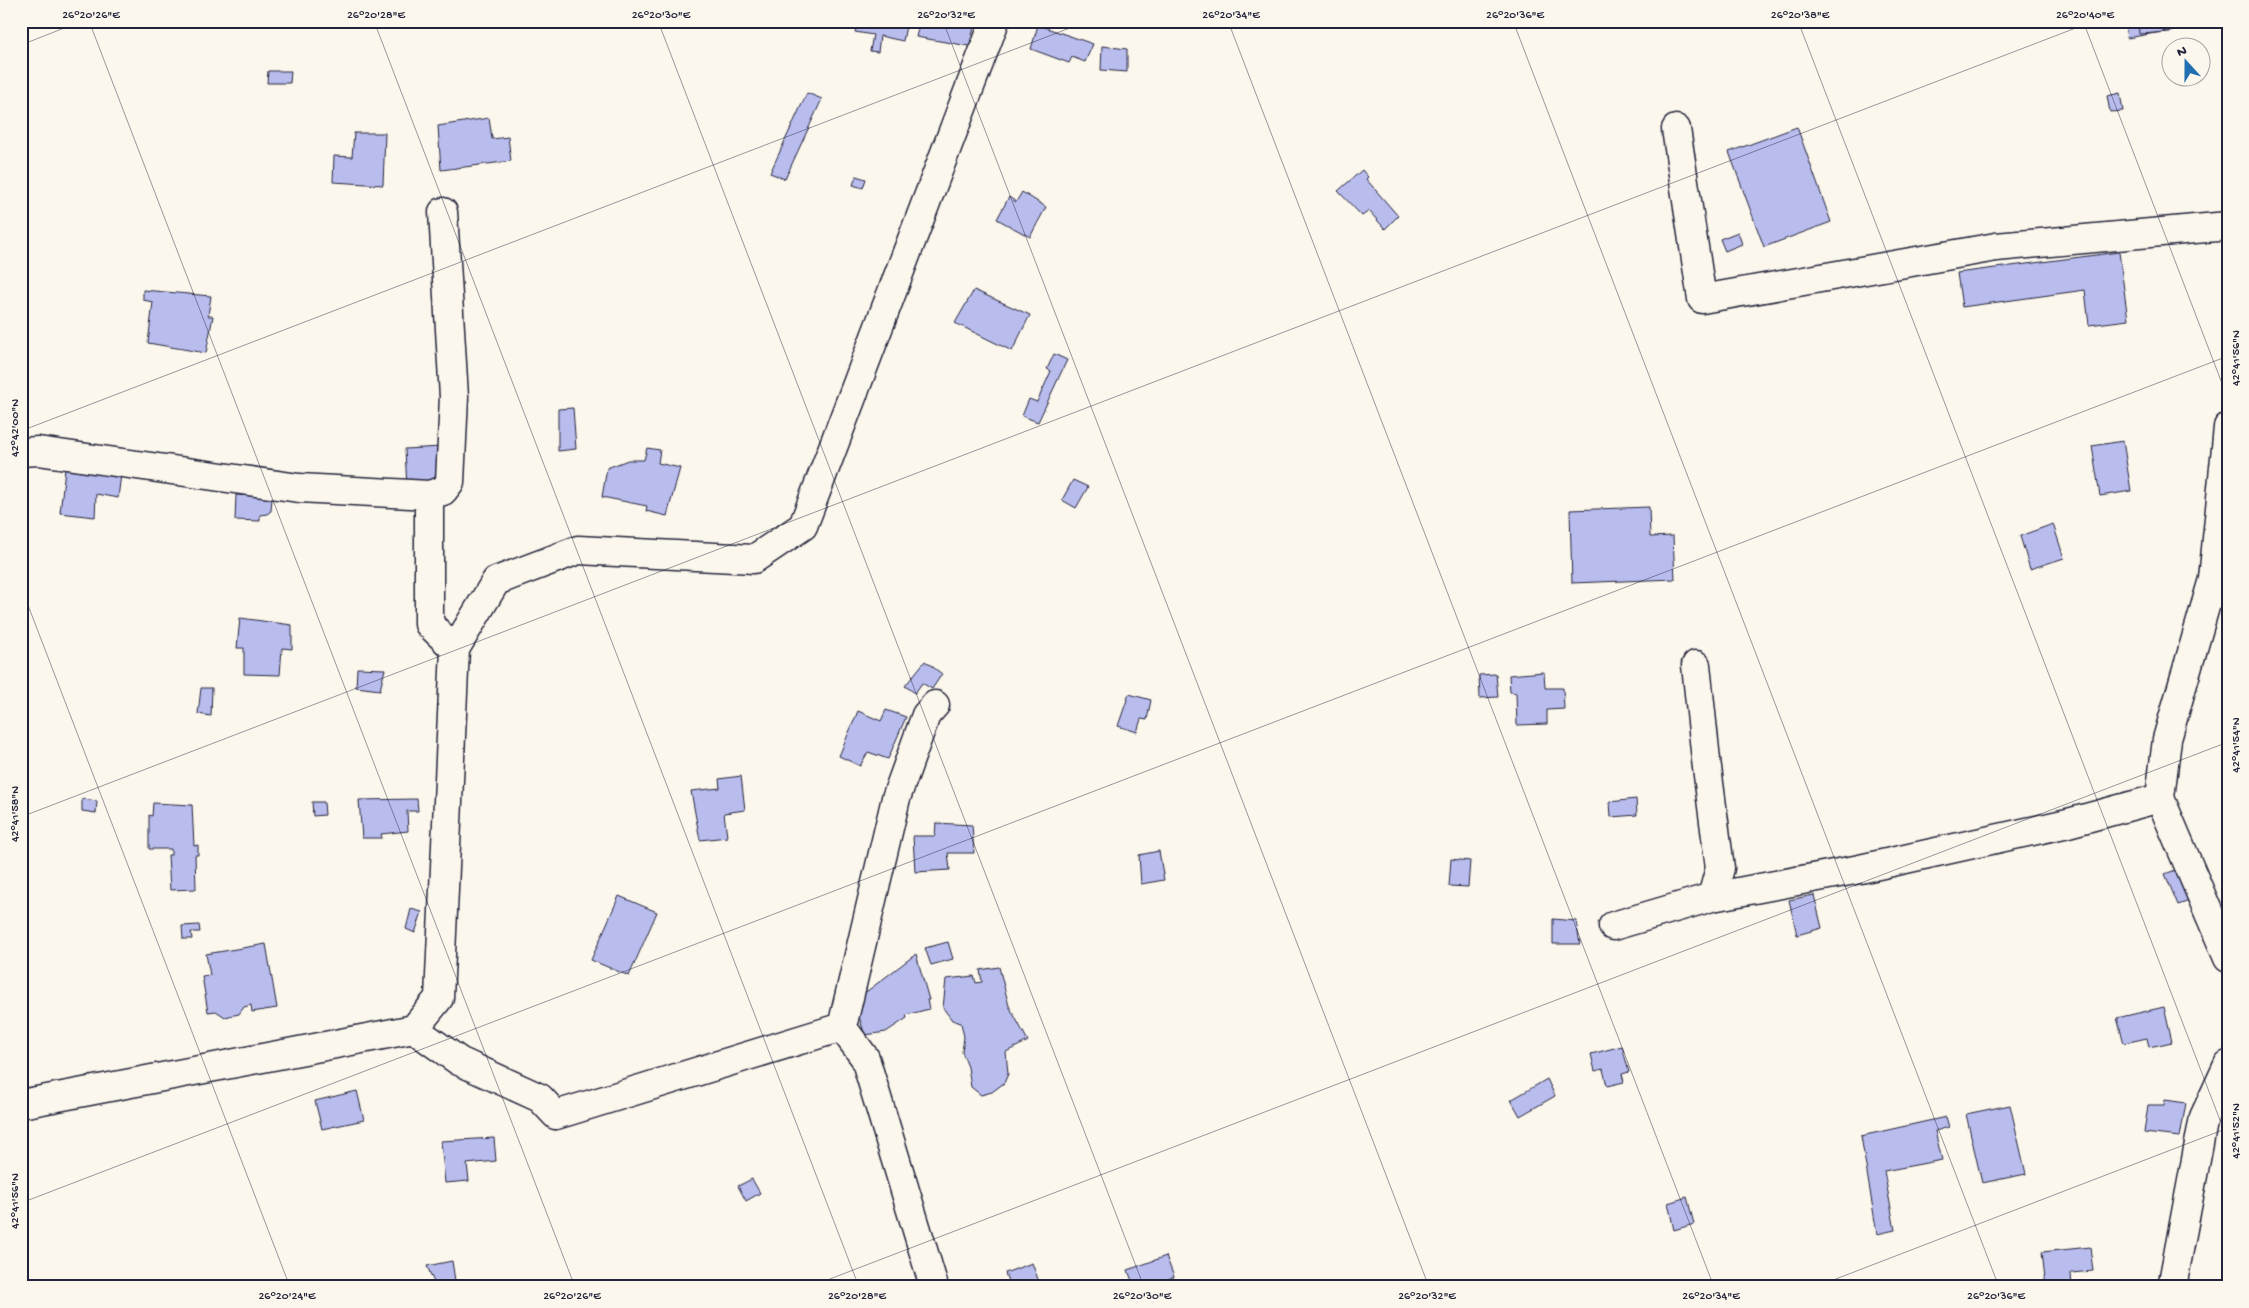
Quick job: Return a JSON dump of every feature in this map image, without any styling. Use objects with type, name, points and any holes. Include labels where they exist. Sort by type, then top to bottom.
[{"type":"street","points":[[21,1104],[414,1029],[439,998],[455,649],[496,581],[578,550],[754,559],[803,526],[995,21]]},
{"type":"street","points":[[1676,129],[1702,299],[1996,247],[2228,226]]},
{"type":"street","points":[[21,452],[38,452],[300,488],[429,495],[443,490],[450,482],[454,397],[443,212]]},
{"type":"street","points":[[2228,427],[2213,579],[2167,739],[2160,798],[2228,958]]},
{"type":"street","points":[[429,495],[429,624],[455,649]]},
{"type":"street","points":[[1696,665],[1720,868],[1712,897]]},
{"type":"street","points":[[842,1028],[896,798],[926,715],[935,705]]},
{"type":"street","points":[[1614,926],[1712,897],[1860,869],[2068,822],[2160,798]]},
{"type":"street","points":[[414,1029],[459,1060],[540,1098],[556,1115],[842,1028]]},
{"type":"street","points":[[842,1028],[865,1058],[933,1283]]},
{"type":"street","points":[[2172,1287],[2204,1117],[2228,1065]]},
{"type":"building","points":[[858,21],[907,21],[903,41],[880,36],[878,52],[870,51],[873,35],[855,32]]},
{"type":"building","points":[[920,21],[976,21],[969,46],[916,37]]},
{"type":"building","points":[[2124,21],[2172,21],[2173,30],[2127,38]]},
{"type":"building","points":[[2138,21],[2170,21],[2170,32],[2139,34]]},
{"type":"building","points":[[1038,25],[1093,44],[1085,62],[1072,57],[1069,63],[1031,49]]},
{"type":"building","points":[[1102,46],[1127,49],[1127,72],[1101,70]]},
{"type":"building","points":[[268,71],[291,71],[290,83],[267,83]]},
{"type":"building","points":[[807,93],[822,99],[785,179],[770,173]]},
{"type":"building","points":[[2120,93],[2123,111],[2110,112],[2107,96]]},
{"type":"building","points":[[489,118],[492,139],[508,137],[511,161],[441,170],[438,126]]},
{"type":"building","points":[[1797,127],[1831,222],[1764,247],[1729,152]]},
{"type":"building","points":[[354,133],[385,133],[383,185],[333,182],[334,156],[352,157]]},
{"type":"building","points":[[1362,170],[1368,177],[1366,179],[1398,216],[1385,229],[1369,211],[1362,216],[1338,191]]},
{"type":"building","points":[[856,176],[866,179],[863,188],[853,185]]},
{"type":"building","points":[[1022,192],[1046,207],[1030,237],[997,219],[1009,197],[1016,202]]},
{"type":"building","points":[[1738,232],[1742,244],[1725,251],[1720,239]]},
{"type":"building","points":[[2119,252],[2128,320],[2089,325],[2085,290],[1962,307],[1957,273]]},
{"type":"building","points":[[143,290],[211,296],[208,316],[213,316],[206,353],[148,343],[153,302],[143,300]]},
{"type":"building","points":[[974,290],[1030,315],[1012,351],[955,323]]},
{"type":"building","points":[[1054,354],[1067,360],[1038,422],[1022,416],[1029,399],[1037,402],[1051,371],[1047,369]]},
{"type":"building","points":[[573,408],[576,449],[558,451],[558,409]]},
{"type":"building","points":[[2123,441],[2131,491],[2100,496],[2092,446]]},
{"type":"building","points":[[441,447],[442,488],[407,489],[405,449]]},
{"type":"building","points":[[647,448],[660,450],[658,463],[680,468],[667,516],[646,511],[647,506],[602,497],[607,468],[628,460],[644,460]]},
{"type":"building","points":[[65,469],[121,474],[118,498],[96,494],[95,517],[60,513]]},
{"type":"building","points":[[1073,480],[1088,487],[1076,508],[1062,500]]},
{"type":"building","points":[[236,495],[272,497],[271,511],[260,515],[260,521],[235,520]]},
{"type":"building","points":[[1649,507],[1650,537],[1673,536],[1675,579],[1572,583],[1570,510]]},
{"type":"building","points":[[2053,524],[2064,558],[2030,569],[2020,536]]},
{"type":"building","points":[[240,618],[292,625],[292,649],[282,648],[280,675],[244,674],[244,648],[237,648]]},
{"type":"building","points":[[925,661],[942,674],[932,689],[922,683],[915,693],[905,686]]},
{"type":"building","points":[[357,668],[385,669],[380,690],[356,687]]},
{"type":"building","points":[[1544,672],[1545,688],[1563,688],[1564,709],[1547,710],[1547,724],[1517,725],[1516,693],[1510,692],[1509,675]]},
{"type":"building","points":[[1496,674],[1498,697],[1480,698],[1479,675]]},
{"type":"building","points":[[201,688],[212,688],[211,716],[198,714]]},
{"type":"building","points":[[1129,694],[1151,700],[1147,720],[1141,719],[1137,732],[1118,726]]},
{"type":"building","points":[[886,710],[906,717],[888,759],[868,752],[860,766],[839,756],[858,711],[881,721]]},
{"type":"building","points":[[741,776],[745,810],[724,813],[727,837],[700,840],[691,791],[720,788],[719,779]]},
{"type":"building","points":[[82,799],[97,801],[96,813],[82,811]]},
{"type":"building","points":[[417,799],[418,811],[407,811],[408,831],[381,834],[382,838],[362,838],[359,800]]},
{"type":"building","points":[[1636,799],[1637,815],[1611,817],[1610,802]]},
{"type":"building","points":[[312,802],[324,802],[325,815],[313,816]]},
{"type":"building","points":[[153,803],[192,805],[194,846],[198,845],[198,855],[195,855],[196,889],[170,890],[168,855],[171,855],[171,849],[149,849],[149,815],[152,816]]},
{"type":"building","points":[[936,823],[972,825],[974,853],[948,853],[950,870],[915,872],[913,836],[935,836]]},
{"type":"building","points":[[1159,851],[1164,880],[1141,884],[1139,855]]},
{"type":"building","points":[[1451,859],[1470,861],[1468,887],[1449,886]]},
{"type":"building","points":[[2186,866],[2198,898],[2178,905],[2165,874]]},
{"type":"building","points":[[1814,895],[1822,928],[1797,935],[1789,900]]},
{"type":"building","points":[[619,896],[657,912],[629,976],[591,960]]},
{"type":"building","points":[[411,909],[422,912],[415,933],[406,929]]},
{"type":"building","points":[[1553,919],[1576,921],[1580,944],[1553,944]]},
{"type":"building","points":[[199,925],[200,932],[191,932],[192,939],[183,939],[182,926]]},
{"type":"building","points":[[948,942],[953,959],[931,965],[925,948]]},
{"type":"building","points":[[266,944],[277,1008],[252,1012],[251,1005],[244,1007],[239,1014],[225,1017],[216,1011],[208,1012],[202,976],[210,975],[206,954]]},
{"type":"building","points":[[916,954],[929,1000],[927,1000],[929,1009],[906,1015],[907,1018],[886,1032],[865,1035],[859,1017],[858,998]]},
{"type":"building","points":[[999,967],[1009,1006],[1028,1041],[1006,1052],[1008,1074],[1004,1083],[992,1092],[981,1095],[971,1087],[968,1067],[962,1052],[964,1037],[961,1023],[952,1020],[943,1008],[946,979],[974,976],[976,983],[982,982],[980,970]]},
{"type":"building","points":[[2164,1007],[2172,1042],[2149,1047],[2147,1038],[2124,1043],[2117,1018]]},
{"type":"building","points":[[1622,1046],[1629,1072],[1622,1074],[1624,1082],[1607,1086],[1603,1069],[1595,1071],[1591,1054]]},
{"type":"building","points":[[1547,1079],[1555,1096],[1520,1116],[1511,1100]]},
{"type":"building","points":[[357,1091],[364,1120],[322,1129],[315,1101]]},
{"type":"building","points":[[2165,1100],[2186,1103],[2180,1137],[2144,1133],[2148,1105],[2164,1105]]},
{"type":"building","points":[[2010,1105],[2026,1174],[1982,1183],[1966,1114]]},
{"type":"building","points":[[1946,1117],[1949,1127],[1935,1131],[1942,1160],[1884,1171],[1895,1230],[1877,1234],[1861,1136]]},
{"type":"building","points":[[494,1138],[496,1161],[467,1164],[469,1181],[445,1183],[441,1141]]},
{"type":"building","points":[[752,1179],[760,1193],[746,1201],[738,1186]]},
{"type":"building","points":[[1687,1197],[1694,1224],[1674,1230],[1668,1203]]},
{"type":"building","points":[[2090,1247],[2093,1271],[2071,1273],[2072,1287],[2046,1287],[2042,1252]]},
{"type":"building","points":[[1166,1256],[1174,1277],[1165,1280],[1167,1287],[1134,1287],[1128,1270]]},
{"type":"building","points":[[452,1261],[456,1287],[436,1287],[427,1266]]},
{"type":"building","points":[[1032,1263],[1041,1287],[1010,1287],[1005,1273]]}]
